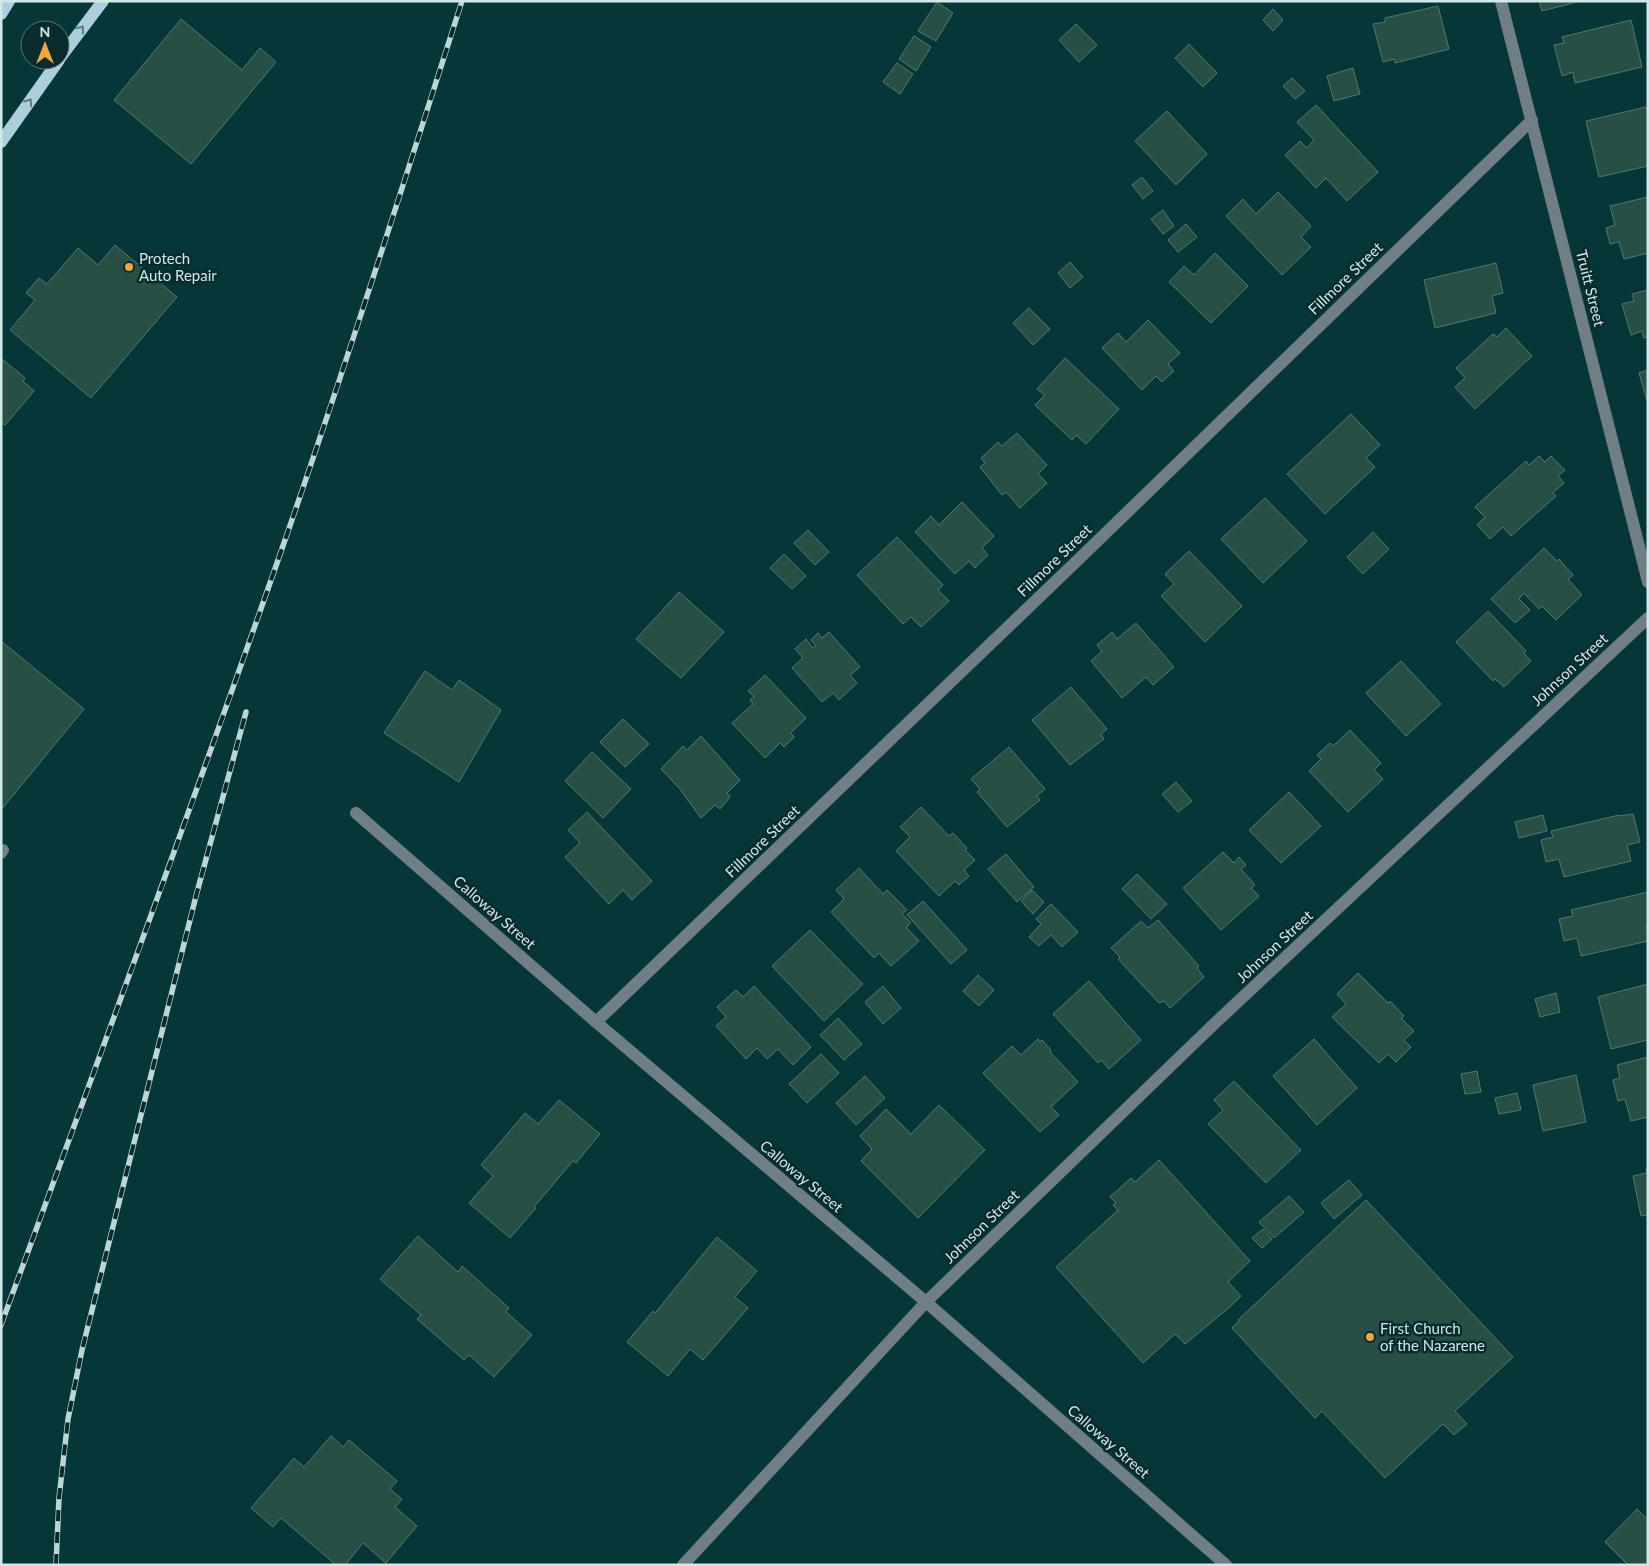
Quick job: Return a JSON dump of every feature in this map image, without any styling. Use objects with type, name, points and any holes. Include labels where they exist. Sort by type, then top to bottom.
[{"type":"main road","points":[[1,14],[10,1]]},
{"type":"main road","points":[[70,44],[103,1]]},
{"type":"main road","points":[[1,142],[51,70]]},
{"type":"street","name":"Truitt Street","points":[[1501,1],[1648,582]]},
{"type":"street","name":"Fillmore Street","points":[[596,1022],[1088,550],[1532,120]]},
{"type":"street","name":"Johnson Street","points":[[683,1565],[926,1302],[1213,1025],[1648,618]]},
{"type":"street","name":"Calloway Street","points":[[356,813],[596,1022],[926,1302],[1226,1565]]},
{"type":"building","points":[[1539,1],[1581,1],[1542,11]]},
{"type":"building","points":[[937,2],[953,13],[936,41],[918,31]]},
{"type":"building","points":[[1438,6],[1449,49],[1395,63],[1394,59],[1383,62],[1373,24],[1385,22],[1385,18]]},
{"type":"building","points":[[1273,9],[1283,20],[1273,31],[1263,20]]},
{"type":"building","points":[[181,19],[242,70],[260,48],[276,62],[191,164],[114,100]]},
{"type":"building","points":[[1631,20],[1642,67],[1575,83],[1573,72],[1562,76],[1554,45],[1564,43],[1562,37]]},
{"type":"building","points":[[1076,24],[1097,45],[1079,62],[1059,40]]},
{"type":"building","points":[[914,36],[931,47],[916,71],[899,59]]},
{"type":"building","points":[[1189,44],[1217,73],[1203,87],[1175,58]]},
{"type":"building","points":[[897,63],[913,74],[900,94],[883,82]]},
{"type":"building","points":[[1353,68],[1360,94],[1334,101],[1327,76]]},
{"type":"building","points":[[1292,78],[1305,91],[1295,99],[1283,86]]},
{"type":"building","points":[[1316,105],[1378,172],[1347,201],[1326,178],[1316,188],[1285,155],[1300,141],[1307,148],[1314,140],[1297,122]]},
{"type":"building","points":[[1646,107],[1648,113],[1648,166],[1599,177],[1586,121]]},
{"type":"building","points":[[1167,111],[1207,154],[1176,185],[1135,141]]},
{"type":"building","points":[[1142,177],[1153,191],[1143,199],[1132,185]]},
{"type":"building","points":[[1278,192],[1311,226],[1301,237],[1311,247],[1282,275],[1226,216],[1243,199],[1256,214]]},
{"type":"building","points":[[1648,197],[1648,253],[1624,259],[1619,242],[1610,244],[1606,228],[1615,225],[1610,206]]},
{"type":"building","points":[[1163,210],[1174,226],[1163,234],[1151,219]]},
{"type":"building","points":[[1186,224],[1197,237],[1178,252],[1168,240]]},
{"type":"building","points":[[115,245],[177,297],[91,398],[10,330],[35,300],[26,293],[39,278],[47,284],[78,248],[98,265]]},
{"type":"building","points":[[1215,253],[1248,286],[1211,323],[1169,282],[1184,266],[1194,275]]},
{"type":"building","points":[[1070,262],[1083,277],[1070,288],[1058,273]]},
{"type":"building","points":[[1496,263],[1503,293],[1492,296],[1496,313],[1435,328],[1424,280]]},
{"type":"building","points":[[1648,290],[1648,337],[1644,338],[1642,331],[1631,335],[1622,304],[1634,301],[1632,294]]},
{"type":"building","points":[[1029,308],[1050,329],[1033,345],[1013,323]]},
{"type":"building","points":[[1148,320],[1180,353],[1168,364],[1174,371],[1162,382],[1156,376],[1142,390],[1102,348],[1118,333],[1126,342]]},
{"type":"building","points":[[1506,328],[1532,356],[1475,409],[1455,387],[1465,378],[1456,368],[1493,334],[1497,337]]},
{"type":"building","points":[[1,358],[25,378],[23,381],[34,391],[5,425],[1,422]]},
{"type":"building","points":[[1065,358],[1119,409],[1086,444],[1076,435],[1072,440],[1035,405],[1045,395],[1037,389]]},
{"type":"building","points":[[1648,370],[1648,404],[1639,373]]},
{"type":"building","points":[[1351,414],[1380,445],[1366,458],[1375,467],[1325,514],[1287,474]]},
{"type":"building","points":[[1017,433],[1047,465],[1038,474],[1047,483],[1020,508],[1006,492],[1002,495],[980,467],[985,463],[981,458],[998,442],[1002,446]]},
{"type":"building","points":[[1539,456],[1545,462],[1551,456],[1565,470],[1558,476],[1564,483],[1553,493],[1556,496],[1511,536],[1503,527],[1490,539],[1477,525],[1485,517],[1475,507],[1526,461],[1529,465]]},
{"type":"building","points":[[1265,498],[1307,541],[1263,583],[1221,539]]},
{"type":"building","points":[[962,502],[994,536],[982,548],[988,555],[975,568],[969,561],[955,574],[915,532],[931,516],[939,525]]},
{"type":"building","points":[[808,530],[829,552],[815,565],[794,543]]},
{"type":"building","points":[[1373,532],[1389,549],[1363,574],[1347,557]]},
{"type":"building","points":[[897,537],[943,585],[938,590],[949,601],[921,627],[911,617],[903,624],[857,575]]},
{"type":"building","points":[[1544,548],[1557,561],[1559,559],[1573,575],[1568,579],[1582,595],[1556,620],[1542,606],[1539,609],[1524,593],[1519,599],[1530,610],[1515,623],[1491,599]]},
{"type":"building","points":[[1189,551],[1242,606],[1205,642],[1161,596],[1174,584],[1165,574]]},
{"type":"building","points":[[784,554],[806,576],[792,589],[770,568]]},
{"type":"building","points":[[679,592],[724,632],[681,678],[636,639]]},
{"type":"building","points":[[1488,611],[1526,651],[1524,653],[1531,661],[1504,687],[1495,679],[1493,681],[1456,642]]},
{"type":"building","points":[[1136,623],[1174,667],[1153,685],[1146,677],[1122,698],[1091,661],[1102,651],[1097,645],[1112,632],[1117,639]]},
{"type":"building","points":[[829,632],[860,667],[850,675],[857,683],[839,700],[833,693],[822,702],[792,668],[803,658],[795,649],[806,639],[813,648],[816,646],[811,640],[818,633],[822,638]]},
{"type":"building","points":[[1,641],[84,709],[1,810]]},
{"type":"building","points":[[1401,661],[1441,704],[1406,736],[1366,693]]},
{"type":"building","points":[[425,671],[452,690],[459,680],[501,710],[459,782],[384,733]]},
{"type":"building","points":[[765,675],[806,718],[791,733],[794,737],[784,747],[780,743],[765,758],[732,723],[753,704],[750,700],[754,697],[748,691]]},
{"type":"building","points":[[1071,687],[1107,729],[1101,734],[1104,739],[1070,765],[1032,720]]},
{"type":"building","points":[[623,719],[649,744],[625,767],[600,742]]},
{"type":"building","points":[[1350,730],[1381,763],[1374,770],[1383,779],[1348,812],[1309,771],[1321,759],[1317,755],[1330,743],[1333,746]]},
{"type":"building","points":[[701,736],[740,780],[727,793],[730,797],[720,809],[715,805],[701,818],[679,788],[661,769],[683,746],[687,750]]},
{"type":"building","points":[[1009,747],[1045,789],[1037,796],[1040,800],[1007,827],[977,792],[980,789],[971,779]]},
{"type":"building","points":[[592,752],[631,789],[603,818],[565,781]]},
{"type":"building","points":[[1176,782],[1192,801],[1178,812],[1162,794]]},
{"type":"building","points":[[1289,792],[1321,826],[1281,863],[1249,830]]},
{"type":"building","points":[[921,807],[949,836],[953,833],[975,860],[964,870],[969,876],[959,885],[955,881],[939,896],[896,851],[910,837],[900,827]]},
{"type":"building","points":[[587,812],[652,881],[632,900],[623,890],[609,904],[565,857],[580,843],[568,830]]},
{"type":"building","points":[[1633,814],[1640,842],[1627,845],[1631,861],[1564,877],[1559,859],[1546,862],[1541,840],[1553,837],[1551,831],[1619,815]]},
{"type":"building","points":[[1543,815],[1547,831],[1519,838],[1515,822]]},
{"type":"building","points":[[1223,852],[1234,863],[1239,857],[1246,865],[1241,869],[1255,885],[1251,888],[1259,896],[1221,930],[1183,888]]},
{"type":"building","points":[[1006,854],[1034,887],[1017,902],[988,869]]},
{"type":"building","points":[[859,868],[883,894],[887,890],[907,910],[902,914],[911,923],[906,927],[919,941],[891,966],[879,953],[874,958],[831,912],[844,899],[836,890]]},
{"type":"building","points":[[1137,874],[1167,904],[1151,919],[1122,889]]},
{"type":"building","points":[[1032,890],[1044,902],[1033,914],[1021,901]]},
{"type":"building","points":[[1648,892],[1648,926],[1646,926],[1648,941],[1581,956],[1577,938],[1564,941],[1559,919],[1573,916],[1571,910]]},
{"type":"building","points":[[923,901],[967,950],[951,964],[907,915]]},
{"type":"building","points":[[1051,904],[1078,932],[1062,947],[1051,935],[1039,946],[1029,937],[1041,924],[1036,919]]},
{"type":"building","points":[[1158,920],[1199,966],[1197,968],[1204,977],[1170,1008],[1164,1001],[1159,1003],[1118,959],[1120,957],[1111,948],[1141,921],[1148,928]]},
{"type":"building","points":[[810,930],[863,984],[824,1021],[772,966]]},
{"type":"building","points":[[1358,973],[1388,1003],[1390,1001],[1404,1016],[1401,1018],[1414,1031],[1404,1040],[1411,1047],[1396,1062],[1388,1054],[1379,1063],[1332,1017],[1346,1004],[1337,994]]},
{"type":"building","points":[[978,975],[994,990],[979,1006],[963,991]]},
{"type":"building","points":[[1089,981],[1141,1040],[1109,1069],[1101,1060],[1098,1063],[1053,1014]]},
{"type":"building","points":[[1648,984],[1648,1040],[1611,1049],[1598,997]]},
{"type":"building","points":[[754,986],[811,1047],[793,1065],[778,1049],[767,1059],[757,1048],[746,1059],[716,1026],[726,1017],[717,1007],[736,990],[743,997]]},
{"type":"building","points":[[883,986],[901,1008],[883,1024],[865,1002]]},
{"type":"building","points":[[1556,993],[1560,1012],[1540,1017],[1535,999]]},
{"type":"building","points":[[838,1018],[862,1044],[844,1060],[820,1035]]},
{"type":"building","points":[[1038,1039],[1040,1042],[1042,1040],[1051,1050],[1050,1052],[1078,1082],[1051,1107],[1059,1115],[1040,1132],[983,1073],[1012,1046],[1021,1055]]},
{"type":"building","points":[[1314,1039],[1357,1088],[1317,1125],[1273,1076]]},
{"type":"building","points":[[821,1054],[839,1073],[807,1103],[789,1084]]},
{"type":"building","points":[[1648,1057],[1648,1117],[1631,1121],[1625,1099],[1618,1101],[1613,1080],[1620,1078],[1617,1065]]},
{"type":"building","points":[[1477,1071],[1481,1092],[1465,1094],[1461,1074]]},
{"type":"building","points":[[1576,1075],[1586,1122],[1543,1131],[1533,1085]]},
{"type":"building","points":[[865,1076],[885,1098],[856,1125],[836,1103]]},
{"type":"building","points":[[1234,1081],[1301,1150],[1266,1183],[1208,1124],[1223,1110],[1214,1100]]},
{"type":"building","points":[[1517,1093],[1521,1110],[1499,1114],[1495,1098]]},
{"type":"building","points":[[559,1100],[600,1134],[576,1163],[573,1161],[510,1238],[469,1203],[493,1176],[481,1165],[525,1113],[538,1124]]},
{"type":"building","points":[[939,1105],[985,1150],[918,1218],[861,1161],[872,1149],[860,1136],[886,1109],[911,1134]]},
{"type":"building","points":[[1159,1160],[1250,1261],[1228,1282],[1241,1296],[1231,1306],[1185,1344],[1175,1334],[1143,1363],[1056,1267],[1118,1210],[1113,1205],[1116,1203],[1110,1197],[1131,1178],[1135,1182]]},
{"type":"building","points":[[1648,1168],[1648,1215],[1641,1216],[1633,1176],[1647,1173],[1646,1169]]},
{"type":"building","points":[[1349,1180],[1362,1195],[1334,1219],[1321,1203]]},
{"type":"building","points":[[1289,1196],[1304,1212],[1274,1238],[1259,1222]]},
{"type":"building","points":[[1366,1200],[1513,1357],[1455,1411],[1467,1424],[1454,1435],[1443,1424],[1385,1478],[1322,1411],[1315,1418],[1232,1328],[1238,1320]]},
{"type":"building","points":[[1263,1229],[1272,1239],[1262,1248],[1252,1238]]},
{"type":"building","points":[[418,1236],[458,1272],[462,1266],[509,1308],[506,1312],[532,1335],[494,1377],[469,1355],[464,1360],[417,1319],[421,1315],[380,1279]]},
{"type":"building","points":[[717,1237],[757,1271],[735,1297],[748,1308],[703,1360],[690,1349],[668,1376],[627,1342],[653,1311],[655,1313]]},
{"type":"building","points":[[331,1436],[343,1447],[349,1440],[397,1481],[390,1489],[402,1499],[395,1507],[417,1526],[386,1563],[363,1543],[345,1565],[336,1565],[281,1518],[273,1527],[251,1508],[294,1458],[304,1467]]},
{"type":"building","points":[[1637,1509],[1648,1520],[1648,1565],[1628,1565],[1605,1542]]},
{"type":"railway","points":[[1,1325],[277,563],[348,353],[462,1]]},
{"type":"railway","points":[[56,1565],[59,1498],[68,1419],[82,1350],[196,896],[246,712]]},
{"type":"place","name":"Protech Auto Repair","points":[[129,267]]},
{"type":"place","name":"First Church of the Nazarene","points":[[1370,1337]]}]
